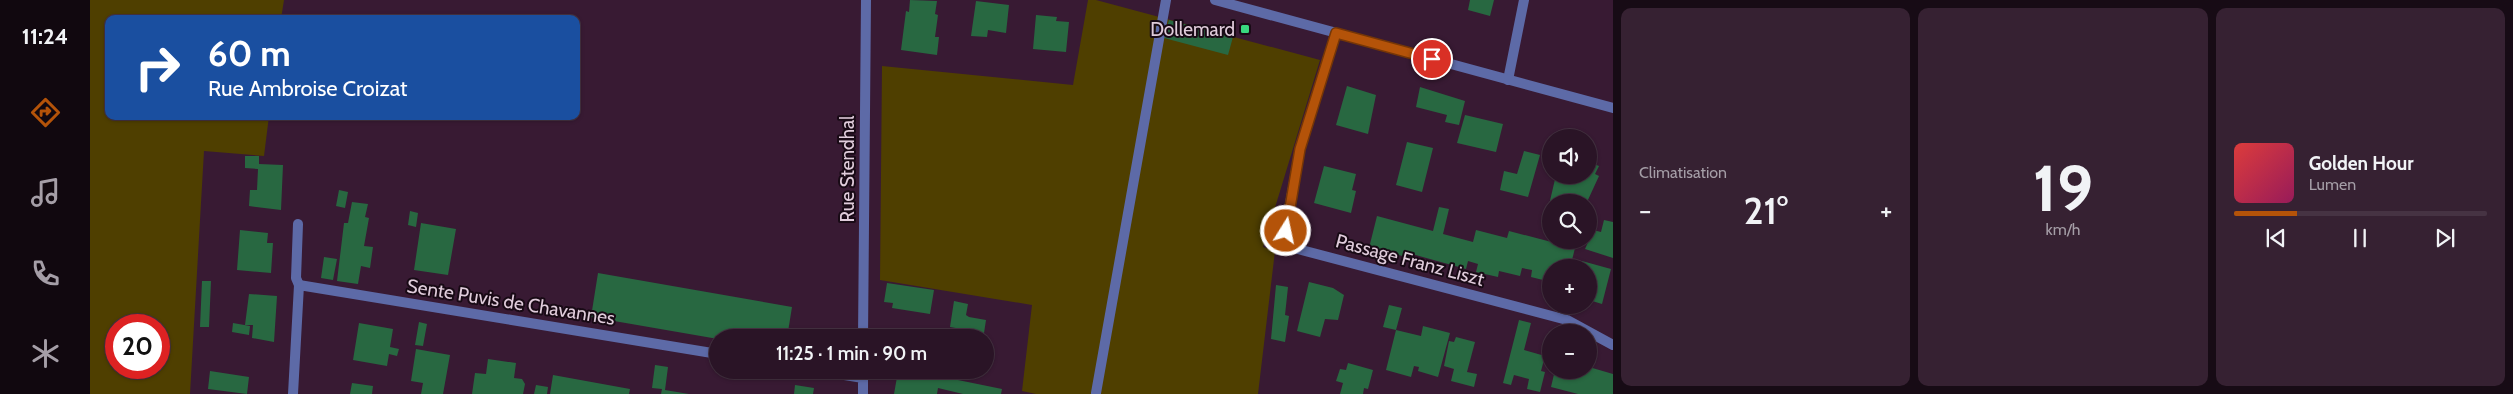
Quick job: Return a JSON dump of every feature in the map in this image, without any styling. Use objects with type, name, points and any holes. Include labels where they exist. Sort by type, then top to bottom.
[{"type":"street","name":"Rue Stendhal","points":[[863,329],[866,0]]},
{"type":"street","points":[[1096,393],[1166,0]]},
{"type":"street","points":[[1215,0],[1613,108]]},
{"type":"street","points":[[1508,80],[1524,0]]},
{"type":"street","name":"Passage Franz Liszt","points":[[1336,33],[1300,149],[1286,231],[1294,248],[1566,320],[1613,344]]},
{"type":"street","points":[[293,394],[299,285],[296,278],[298,224]]},
{"type":"street","name":"Sente Puvis de Chavannes","points":[[299,285],[709,353]]},
{"type":"street","points":[[863,379],[863,394]]},
{"type":"shaded area","points":[[90,0],[284,0],[282,15],[105,15],[105,120],[268,120],[264,156],[204,151],[190,394],[90,394]]},
{"type":"shaded area","points":[[1088,0],[1096,0],[1320,60],[1263,247],[1275,251],[1258,394],[1036,394],[1022,391],[1032,305],[880,280],[882,66],[1073,85]]},
{"type":"building","points":[[910,0],[937,1],[935,14],[938,15],[935,37],[939,37],[937,55],[901,50],[906,11],[909,12]]},
{"type":"building","points":[[1470,0],[1494,0],[1490,16],[1468,10]]},
{"type":"building","points":[[976,1],[1009,5],[1006,33],[988,30],[987,37],[971,36]]},
{"type":"building","points":[[1036,15],[1057,17],[1056,21],[1069,22],[1066,52],[1033,49]]},
{"type":"building","points":[[1169,20],[1233,37],[1228,55],[1164,38]]},
{"type":"building","points":[[1347,86],[1376,95],[1368,134],[1336,125]]},
{"type":"building","points":[[1420,87],[1465,101],[1459,125],[1445,122],[1447,115],[1416,107]]},
{"type":"building","points":[[1465,115],[1503,124],[1496,152],[1457,143]]},
{"type":"building","points":[[1407,142],[1433,148],[1422,192],[1396,185]]},
{"type":"building","points":[[1524,151],[1540,155],[1528,197],[1500,190],[1504,171],[1517,174]]},
{"type":"building","points":[[245,156],[259,156],[259,164],[283,165],[281,210],[249,206],[250,190],[257,190],[258,169],[245,168]]},
{"type":"building","points":[[1324,166],[1356,174],[1352,190],[1356,191],[1351,213],[1314,203]]},
{"type":"building","points":[[1554,184],[1595,184],[1591,194],[1552,194]]},
{"type":"building","points":[[339,190],[348,192],[345,208],[336,206]]},
{"type":"building","points":[[352,202],[368,204],[365,217],[369,218],[364,246],[373,247],[370,268],[361,266],[358,284],[337,281],[344,223],[348,223]]},
{"type":"building","points":[[1439,207],[1449,209],[1443,234],[1473,242],[1476,230],[1507,238],[1509,231],[1542,240],[1542,249],[1575,249],[1572,259],[1542,259],[1542,280],[1531,277],[1532,270],[1522,268],[1520,276],[1499,271],[1498,277],[1476,272],[1478,264],[1468,261],[1466,269],[1412,254],[1411,258],[1369,248],[1377,216],[1433,231]]},
{"type":"building","points":[[410,211],[418,213],[416,227],[408,225]]},
{"type":"building","points":[[1604,220],[1613,222],[1613,258],[1585,249],[1597,249],[1597,231],[1601,232]]},
{"type":"building","points":[[421,223],[456,229],[448,275],[414,270]]},
{"type":"building","points":[[240,230],[268,233],[267,243],[273,243],[271,273],[237,270]]},
{"type":"building","points":[[324,257],[337,259],[333,280],[321,278]]},
{"type":"building","points":[[1597,265],[1611,269],[1602,304],[1597,302]]},
{"type":"building","points":[[598,273],[792,307],[788,329],[709,329],[709,337],[591,317]]},
{"type":"building","points":[[202,281],[211,281],[209,327],[200,327]]},
{"type":"building","points":[[1309,282],[1333,288],[1344,295],[1338,320],[1325,319],[1320,337],[1297,331]]},
{"type":"building","points":[[887,283],[934,290],[930,314],[892,308],[893,303],[884,302]]},
{"type":"building","points":[[1276,285],[1288,287],[1285,315],[1289,316],[1285,342],[1271,339]]},
{"type":"building","points":[[249,294],[277,296],[274,342],[252,338],[253,325],[245,325]]},
{"type":"building","points":[[954,301],[968,304],[966,315],[969,317],[986,320],[985,329],[950,327]]},
{"type":"building","points":[[1389,305],[1402,308],[1396,330],[1383,327]]},
{"type":"building","points":[[1519,320],[1531,323],[1524,350],[1542,355],[1541,371],[1543,379],[1540,392],[1527,389],[1529,379],[1514,375],[1511,385],[1503,383]]},
{"type":"building","points":[[419,322],[427,324],[423,346],[415,345]]},
{"type":"building","points":[[233,323],[250,326],[249,335],[232,332]]},
{"type":"building","points":[[359,323],[393,329],[390,347],[399,349],[397,356],[389,354],[387,366],[353,360]]},
{"type":"building","points":[[1423,326],[1450,333],[1438,377],[1418,371],[1419,367],[1414,366],[1411,377],[1386,370],[1396,330],[1421,336]]},
{"type":"building","points":[[1456,337],[1475,342],[1467,372],[1477,374],[1474,387],[1451,381],[1454,369],[1444,366],[1449,341],[1454,342]]},
{"type":"building","points":[[416,349],[450,355],[443,394],[421,394],[423,383],[411,381]]},
{"type":"building","points":[[488,359],[516,363],[514,378],[522,379],[525,384],[523,394],[472,394],[475,373],[486,374]]},
{"type":"building","points":[[1348,363],[1373,370],[1368,389],[1364,388],[1363,394],[1340,394],[1343,383],[1336,381],[1340,369],[1346,370]]},
{"type":"building","points":[[655,365],[668,367],[665,390],[689,394],[661,394],[662,389],[652,388]]},
{"type":"building","points":[[1597,369],[1613,374],[1613,394],[1578,394],[1551,387],[1553,379],[1597,379]]},
{"type":"building","points":[[210,371],[249,377],[247,394],[208,389]]},
{"type":"building","points":[[553,375],[630,389],[629,394],[550,394]]},
{"type":"building","points":[[897,379],[953,379],[1002,389],[1001,394],[963,394],[938,388],[937,394],[894,394]]},
{"type":"building","points":[[352,383],[373,386],[372,394],[350,394]]},
{"type":"building","points":[[536,385],[548,387],[547,394],[534,394]]},
{"type":"building","points":[[795,385],[814,388],[813,394],[794,394]]},
{"type":"place","name":"Dollemard","points":[[1245,29]]},
{"type":"route","points":[[1286,231],[1300,149],[1336,33],[1432,59]]}]
